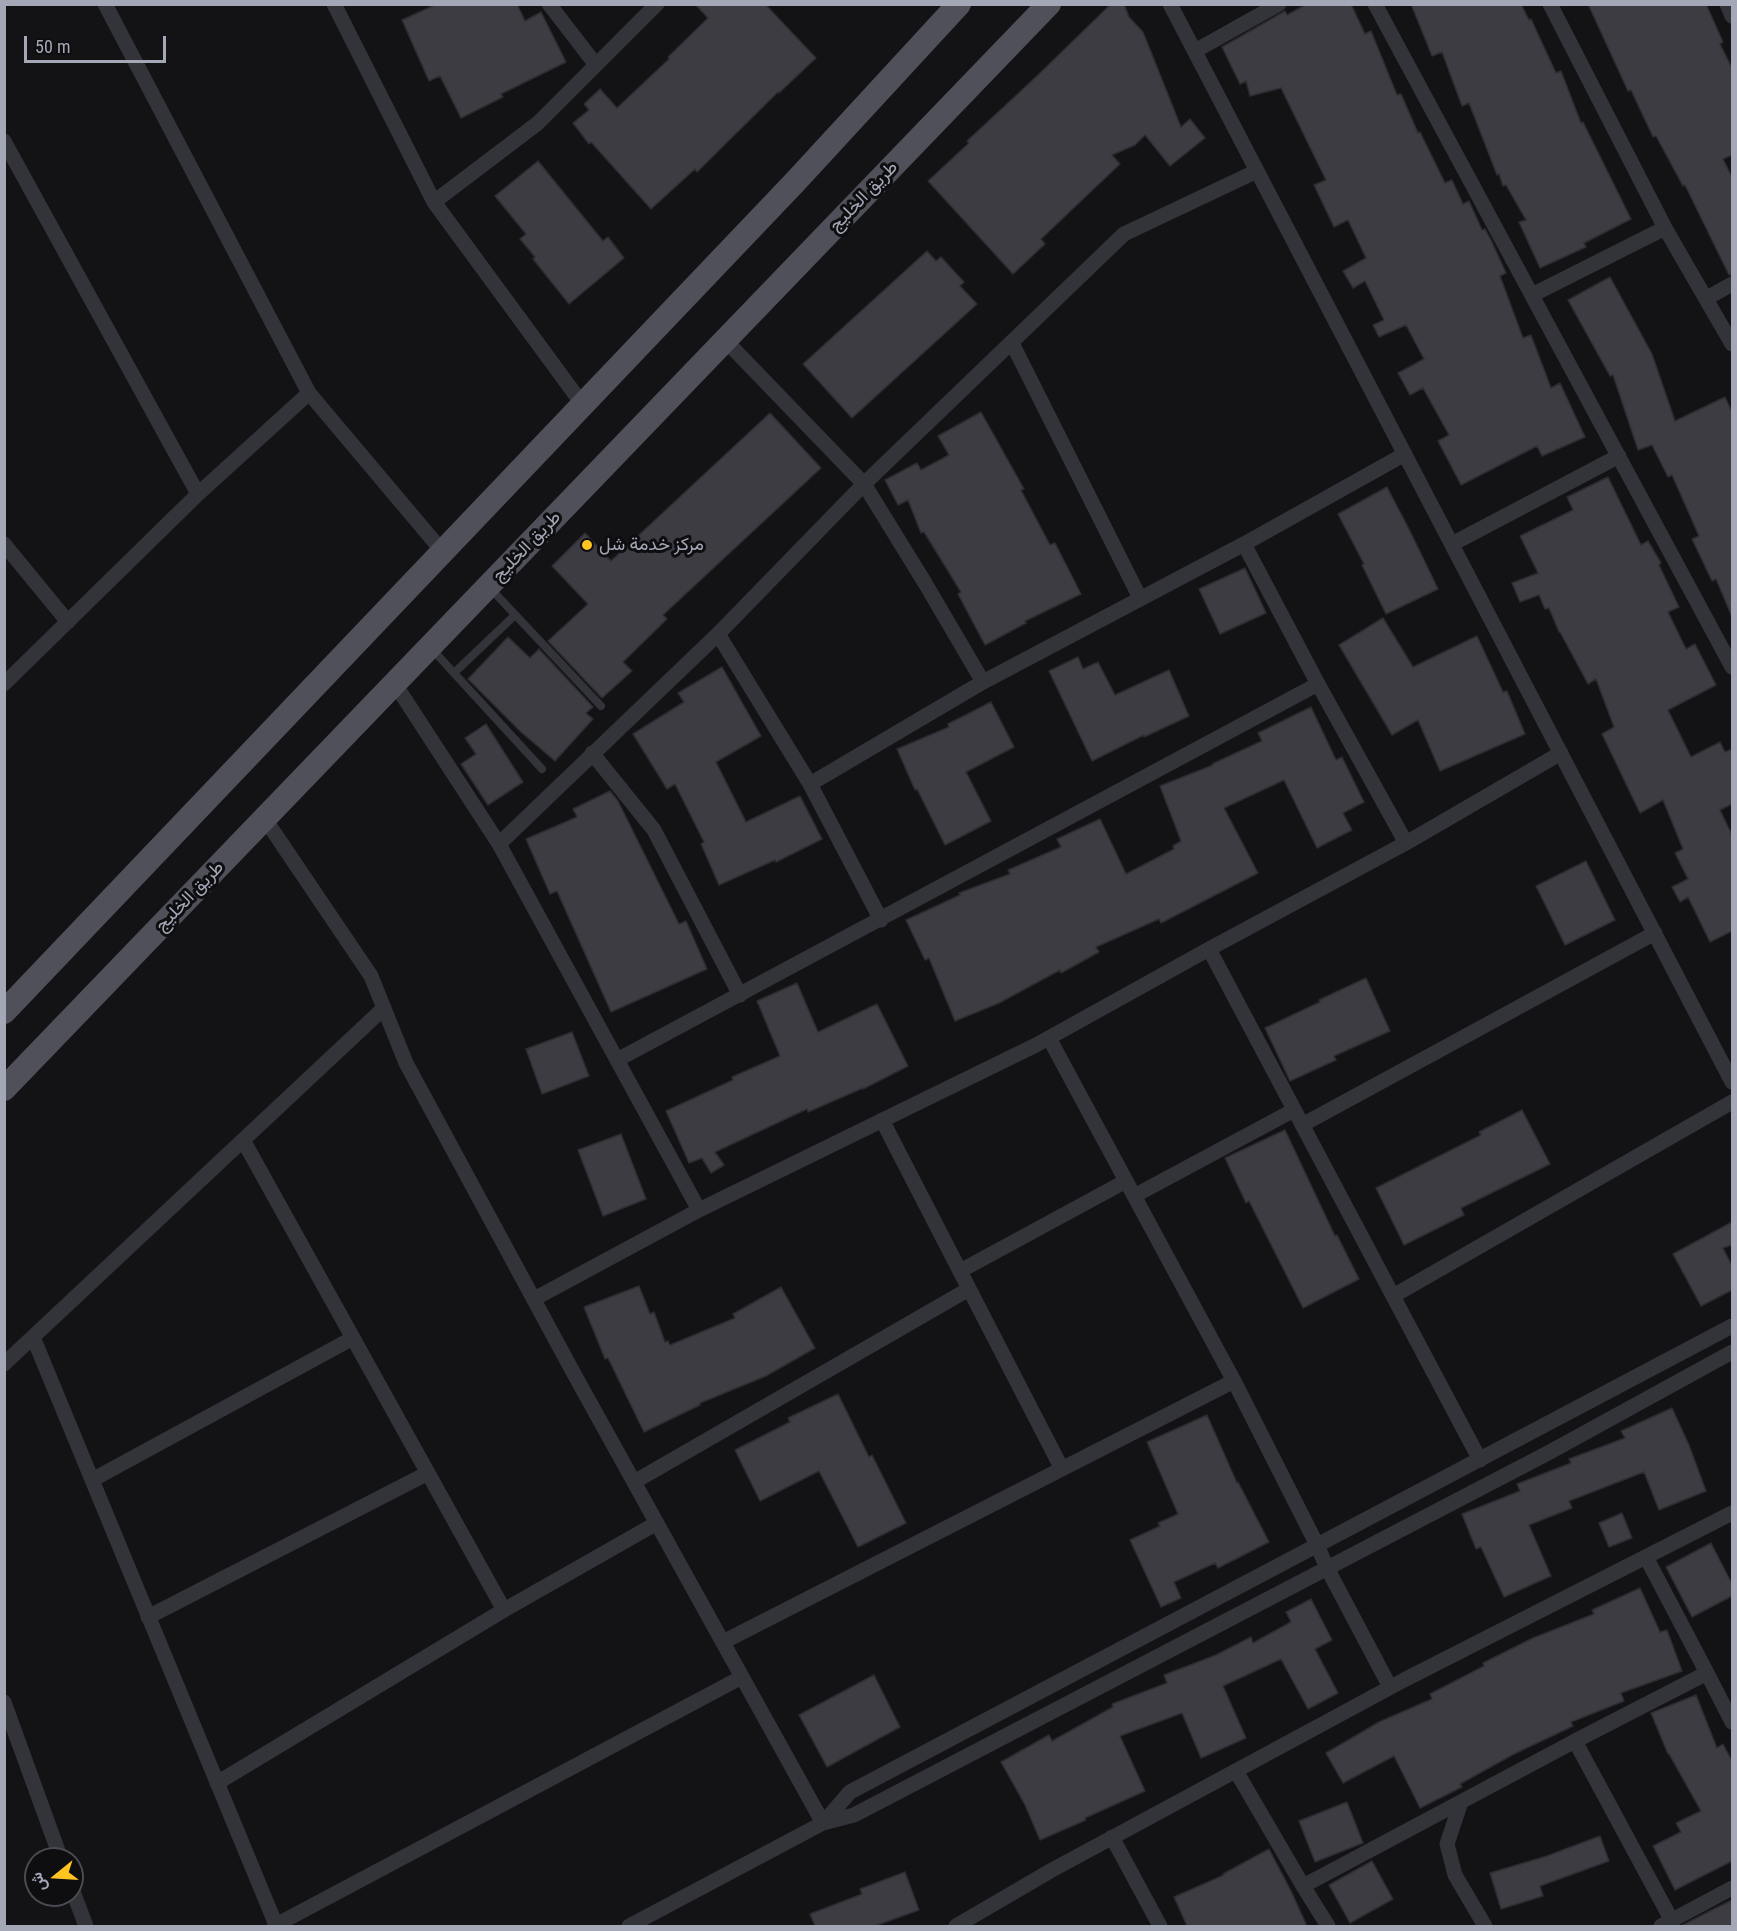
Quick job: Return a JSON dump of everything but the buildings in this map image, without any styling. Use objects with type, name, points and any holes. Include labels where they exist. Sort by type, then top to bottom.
[{"type":"main road","points":[[4,1012],[795,182],[959,4]]},
{"type":"main road","name":"طريق الخليج","points":[[4,1089],[1049,4]]},
{"type":"street","points":[[105,4],[309,393],[443,552]]},
{"type":"street","points":[[334,4],[434,202],[583,405]]},
{"type":"street","points":[[549,4],[596,64]]},
{"type":"street","points":[[434,202],[538,123],[657,4]]},
{"type":"street","points":[[1170,4],[1732,1082]]},
{"type":"street","points":[[1194,51],[1279,4]]},
{"type":"street","points":[[1375,4],[1732,668]]},
{"type":"street","points":[[1550,4],[1665,228],[1732,344]]},
{"type":"street","points":[[1726,4],[1732,15]]},
{"type":"street","points":[[4,141],[198,494]]},
{"type":"street","points":[[499,844],[718,634],[864,484],[1124,234],[1257,171]]},
{"type":"street","points":[[1532,295],[1665,228]]},
{"type":"street","points":[[1707,298],[1732,284]]},
{"type":"street","points":[[725,340],[864,484],[983,682]]},
{"type":"street","points":[[1012,343],[1140,598]]},
{"type":"street","points":[[4,684],[198,494],[309,393]]},
{"type":"street","points":[[810,783],[983,682],[1244,544],[1405,454]]},
{"type":"street","points":[[1452,544],[1619,456]]},
{"type":"street","points":[[4,544],[68,622]]},
{"type":"street","points":[[1244,544],[1406,843]]},
{"type":"street","points":[[718,634],[810,783],[881,920]]},
{"type":"street","points":[[395,684],[499,844],[699,1210]]},
{"type":"street","points":[[617,1060],[1318,684]]},
{"type":"street","points":[[592,753],[654,830],[740,994]]},
{"type":"street","points":[[534,1299],[699,1210],[1049,1038],[1406,843],[1561,753]]},
{"type":"street","points":[[265,819],[371,976],[406,1063],[823,1823]]},
{"type":"street","points":[[1302,1125],[1655,933]]},
{"type":"street","points":[[1209,949],[1480,1460]]},
{"type":"street","points":[[4,1364],[384,1008]]},
{"type":"street","points":[[1049,1038],[1234,1381],[1327,1568],[1390,1688]]},
{"type":"street","points":[[1393,1296],[1732,1102]]},
{"type":"street","points":[[1134,1196],[1294,1110]]},
{"type":"street","points":[[882,1120],[1062,1469]]},
{"type":"street","points":[[243,1140],[504,1610]]},
{"type":"street","points":[[960,1271],[1126,1181]]},
{"type":"street","points":[[634,1482],[969,1289]]},
{"type":"street","points":[[823,1823],[850,1792],[1732,1326]]},
{"type":"street","points":[[33,1337],[275,1926],[742,1677]]},
{"type":"street","points":[[92,1480],[352,1338]]},
{"type":"street","points":[[634,1925],[823,1823],[854,1815],[1548,1453],[1732,1352]]},
{"type":"street","points":[[723,1642],[1234,1381]]},
{"type":"street","points":[[148,1617],[428,1473]]},
{"type":"street","points":[[960,1926],[1052,1870],[1236,1770],[1390,1688],[1732,1513]]},
{"type":"street","points":[[217,1783],[504,1610],[657,1523]]},
{"type":"street","points":[[1646,1557],[1732,1722]]},
{"type":"street","points":[[1303,1886],[1575,1740],[1707,1674]]},
{"type":"street","points":[[4,1702],[57,1847]]},
{"type":"street","points":[[1575,1740],[1667,1924],[1732,1888]]},
{"type":"street","points":[[1236,1770],[1328,1926]]},
{"type":"street","points":[[1461,1802],[1447,1844],[1455,1875],[1485,1926]]},
{"type":"street","points":[[1113,1837],[1160,1926]]},
{"type":"street","points":[[79,1907],[86,1926]]},
{"type":"lane","points":[[488,587],[601,706]]},
{"type":"lane","points":[[454,673],[515,615]]},
{"type":"lane","points":[[430,647],[542,769]]},
{"type":"place","name":"مركز خدمة شل","points":[[587,545]]}]
